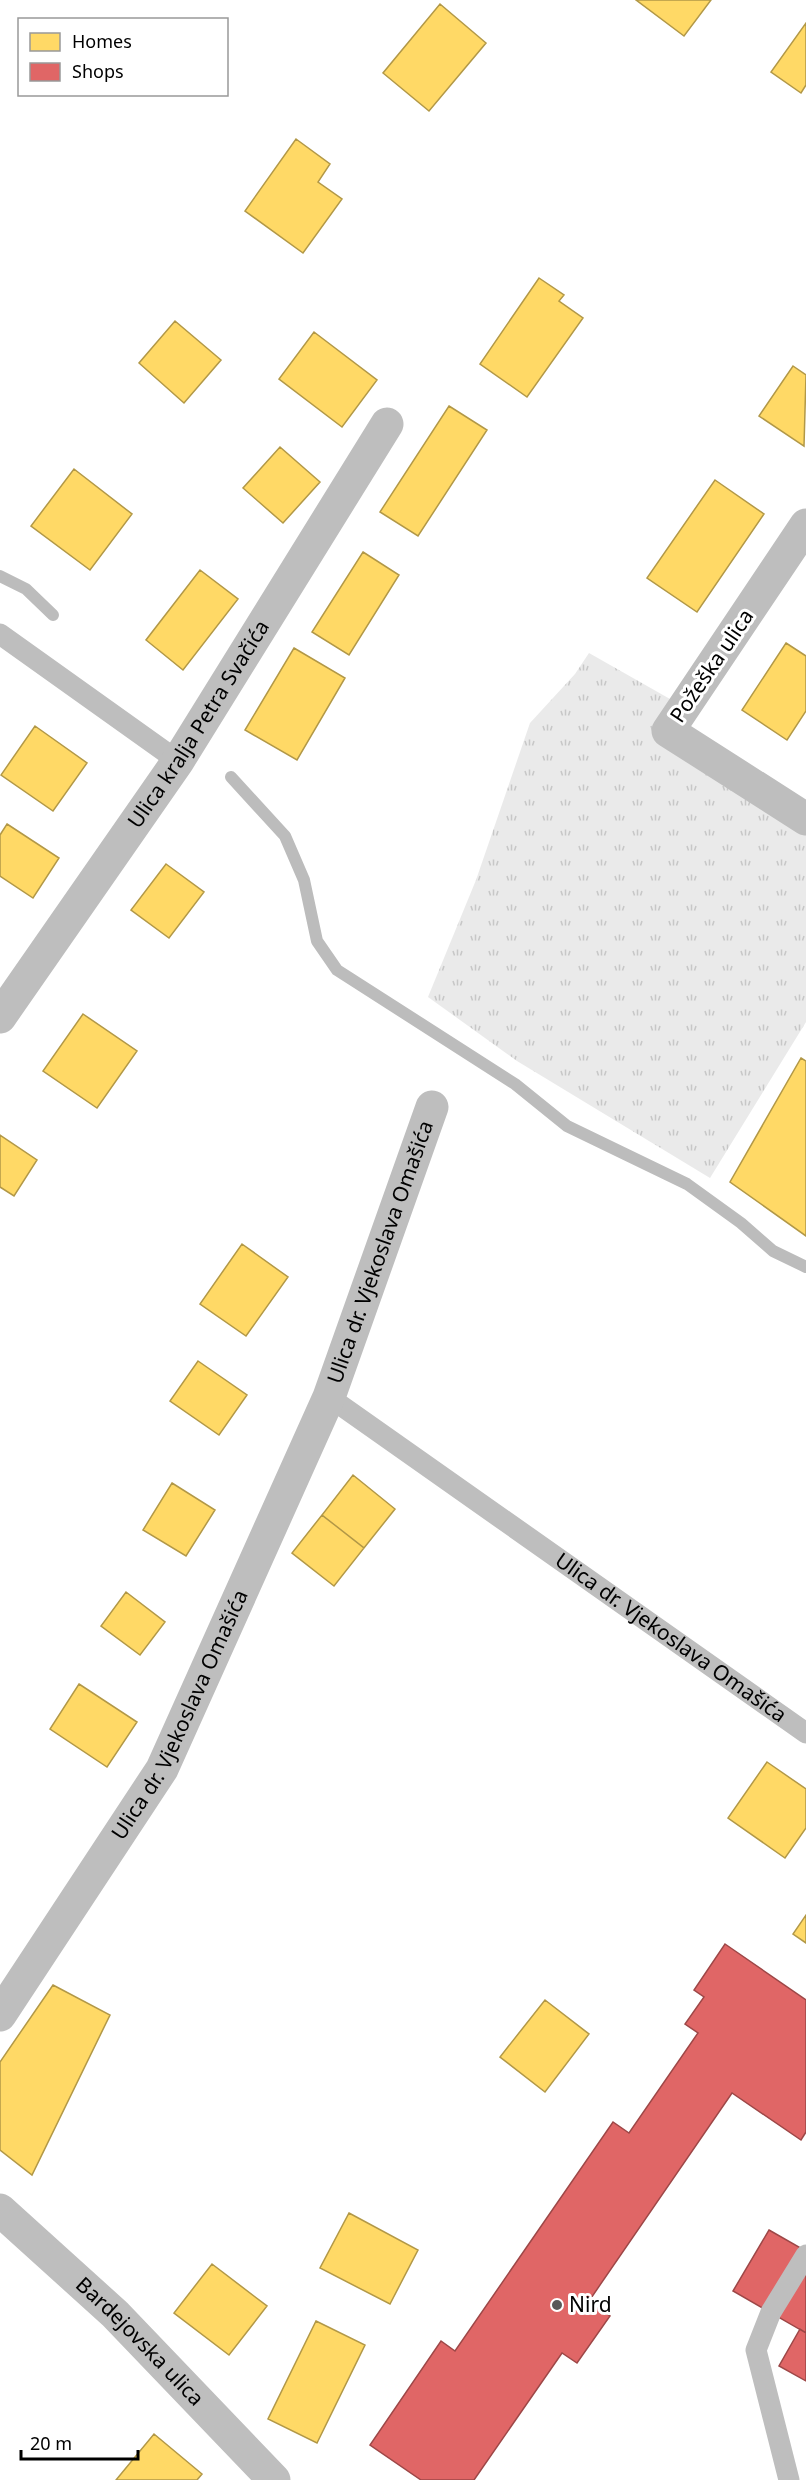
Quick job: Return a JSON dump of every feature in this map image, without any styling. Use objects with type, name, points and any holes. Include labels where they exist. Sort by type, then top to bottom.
[{"type":"street","name":"Ulica kralja Petra Svačića","points":[[0,1017],[178,761],[387,424]]},
{"type":"street","name":"Požeška ulica","points":[[806,525],[668,731],[806,819]]},
{"type":"street","name":"Ulica dr. Vjekoslava Omašića","points":[[0,2015],[162,1769],[329,1397],[432,1107]]},
{"type":"street","name":"Bardejovska ulica","points":[[0,2210],[115,2314],[274,2480]]},
{"type":"lane","points":[[0,634],[178,761]]},
{"type":"lane","name":"Ulica dr. Vjekoslava Omašića","points":[[329,1397],[806,1733]]},
{"type":"lane","points":[[789,2480],[756,2350],[771,2312],[806,2256]]},
{"type":"green space","points":[[589,653],[670,699],[660,743],[806,834],[806,1022],[710,1178],[517,1061],[428,997],[476,880],[530,723],[575,674]]},
{"type":"building: Homes","points":[[636,0],[711,0],[684,36]]},
{"type":"building: Homes","points":[[440,4],[486,43],[429,111],[383,73]]},
{"type":"building: Homes","points":[[806,23],[806,85],[801,93],[771,72]]},
{"type":"building: Homes","points":[[296,139],[330,164],[318,182],[342,199],[303,253],[245,211]]},
{"type":"building: Homes","points":[[539,278],[564,295],[559,301],[583,318],[527,397],[480,364]]},
{"type":"building: Homes","points":[[175,321],[221,360],[184,403],[139,363]]},
{"type":"building: Homes","points":[[314,332],[377,380],[342,427],[279,379]]},
{"type":"building: Homes","points":[[793,366],[806,375],[804,446],[759,416]]},
{"type":"building: Homes","points":[[449,406],[487,430],[418,536],[380,512]]},
{"type":"building: Homes","points":[[280,447],[320,482],[283,523],[243,488]]},
{"type":"building: Homes","points":[[74,469],[132,514],[90,570],[31,526]]},
{"type":"building: Homes","points":[[715,480],[764,514],[697,612],[647,578]]},
{"type":"building: Homes","points":[[363,552],[399,575],[349,655],[312,632]]},
{"type":"building: Homes","points":[[200,570],[238,599],[183,670],[146,640]]},
{"type":"building: Homes","points":[[786,643],[806,656],[806,711],[787,740],[742,710]]},
{"type":"building: Homes","points":[[294,648],[345,678],[297,760],[245,730]]},
{"type":"building: Homes","points":[[35,726],[87,763],[53,811],[1,775]]},
{"type":"building: Homes","points":[[7,824],[59,858],[33,898],[0,876],[0,835]]},
{"type":"building: Homes","points":[[166,864],[204,892],[169,938],[131,910]]},
{"type":"building: Homes","points":[[83,1014],[137,1051],[97,1108],[43,1071]]},
{"type":"building: Homes","points":[[801,1058],[806,1061],[806,1236],[730,1182]]},
{"type":"building: Homes","points":[[0,1135],[37,1160],[14,1196],[0,1187]]},
{"type":"building: Homes","points":[[242,1244],[288,1277],[246,1336],[200,1304]]},
{"type":"building: Homes","points":[[198,1361],[247,1395],[219,1435],[170,1401]]},
{"type":"building: Homes","points":[[353,1475],[395,1509],[364,1548],[322,1515]]},
{"type":"building: Homes","points":[[172,1483],[215,1510],[186,1556],[143,1530]]},
{"type":"building: Homes","points":[[322,1515],[364,1548],[334,1586],[292,1553]]},
{"type":"building: Homes","points":[[126,1592],[165,1622],[140,1655],[101,1626]]},
{"type":"building: Homes","points":[[79,1684],[137,1722],[107,1767],[50,1729]]},
{"type":"building: Homes","points":[[767,1762],[806,1789],[806,1828],[785,1858],[728,1818]]},
{"type":"building: Homes","points":[[806,1915],[806,1943],[793,1934]]},
{"type":"building: Homes","points":[[53,1985],[110,2015],[32,2175],[0,2150],[0,2062]]},
{"type":"building: Homes","points":[[545,2000],[589,2034],[545,2092],[500,2057]]},
{"type":"building: Homes","points":[[349,2213],[418,2250],[390,2304],[320,2268]]},
{"type":"building: Homes","points":[[212,2264],[267,2306],[229,2355],[174,2313]]},
{"type":"building: Homes","points":[[316,2321],[365,2345],[317,2443],[268,2419]]},
{"type":"building: Homes","points":[[154,2434],[202,2474],[197,2480],[116,2480]]},
{"type":"building: Shops","points":[[725,1944],[806,2000],[806,2132],[801,2140],[732,2093],[589,2301],[610,2316],[577,2363],[562,2353],[474,2480],[421,2480],[370,2445],[441,2341],[455,2351],[613,2122],[629,2133],[698,2033],[685,2024],[704,1997],[694,1990]]},
{"type":"building: Shops","points":[[769,2230],[806,2251],[806,2333],[733,2291]]},
{"type":"building: Shops","points":[[800,2329],[806,2333],[806,2381],[779,2366]]},
{"type":"waterway","points":[[0,576],[26,589],[53,615]]},
{"type":"waterway","points":[[231,777],[285,836],[304,880],[317,941],[337,970],[515,1084],[567,1126],[687,1184],[741,1223],[773,1251],[806,1267]]},
{"type":"place","name":"Nird","points":[[557,2305]]}]
